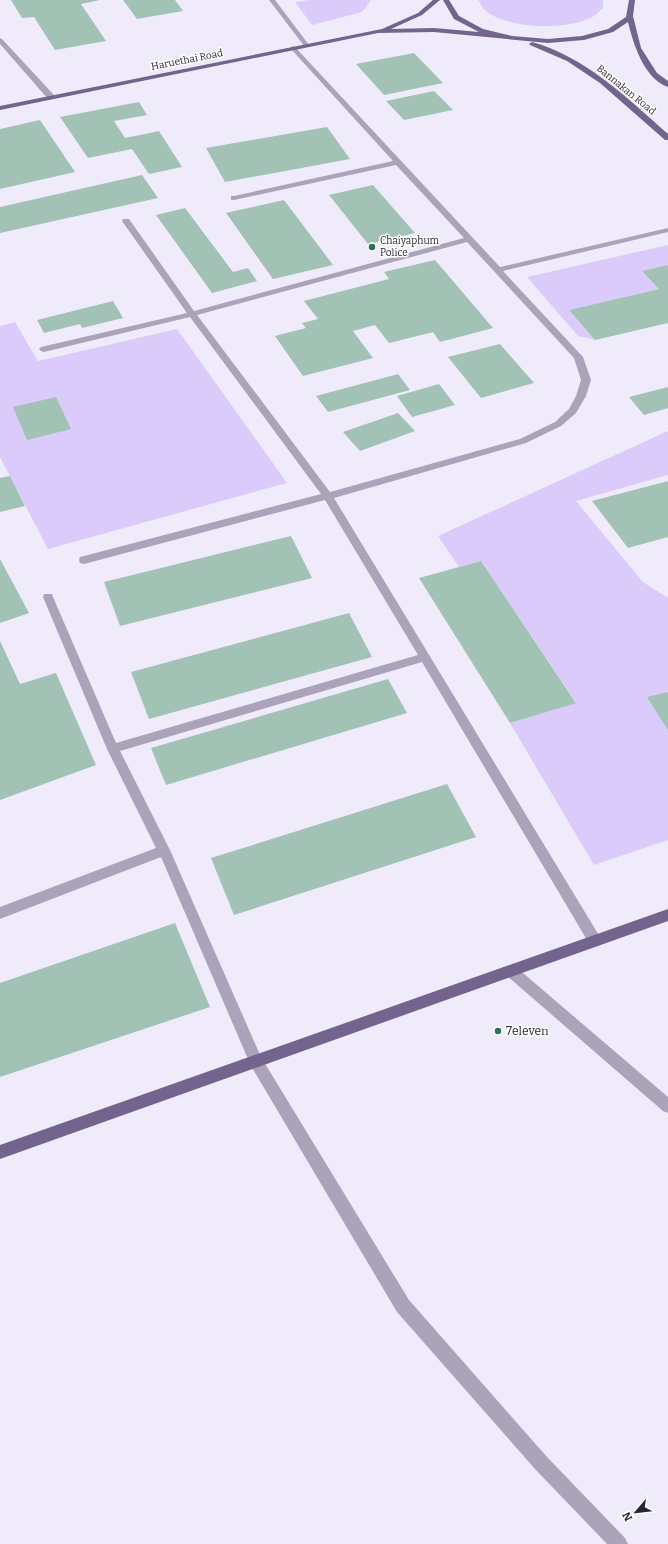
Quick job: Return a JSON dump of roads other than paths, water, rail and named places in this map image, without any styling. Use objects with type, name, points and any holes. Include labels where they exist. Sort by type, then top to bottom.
[{"type":"main road","name":"Haruethai Road","points":[[0,108],[378,31],[420,14],[437,0]]},
{"type":"main road","points":[[446,0],[447,5],[457,17],[474,28],[497,36],[553,42],[600,35],[618,27],[630,17],[635,2]]},
{"type":"main road","points":[[630,17],[638,48],[654,74],[668,85]]},
{"type":"main road","name":"Haruethai Road","points":[[378,31],[434,30],[497,36]]},
{"type":"main road","name":"Bannakan Road","points":[[524,40],[569,60],[603,81],[668,138]]},
{"type":"main road","points":[[0,1152],[668,915]]},
{"type":"street","points":[[272,0],[307,46]]},
{"type":"street","points":[[0,40],[51,97]]},
{"type":"street","points":[[84,560],[328,496],[523,441],[558,424],[573,411],[581,396],[586,380],[578,357],[293,48]]},
{"type":"street","points":[[234,198],[398,162]]},
{"type":"street","points":[[126,221],[192,314],[328,496],[595,941]]},
{"type":"street","points":[[497,270],[668,230]]},
{"type":"street","points":[[44,349],[192,314],[469,239]]},
{"type":"street","points":[[48,597],[113,749],[164,850],[256,1061],[403,1306],[541,1463],[619,1544]]},
{"type":"street","points":[[113,749],[425,657]]},
{"type":"street","points":[[0,913],[164,850]]},
{"type":"street","points":[[511,971],[668,1106]]},
{"type":"place","name":"Chaiyaphum Police","points":[[372,247]]},
{"type":"place","name":"7eleven","points":[[498,1031]]}]
